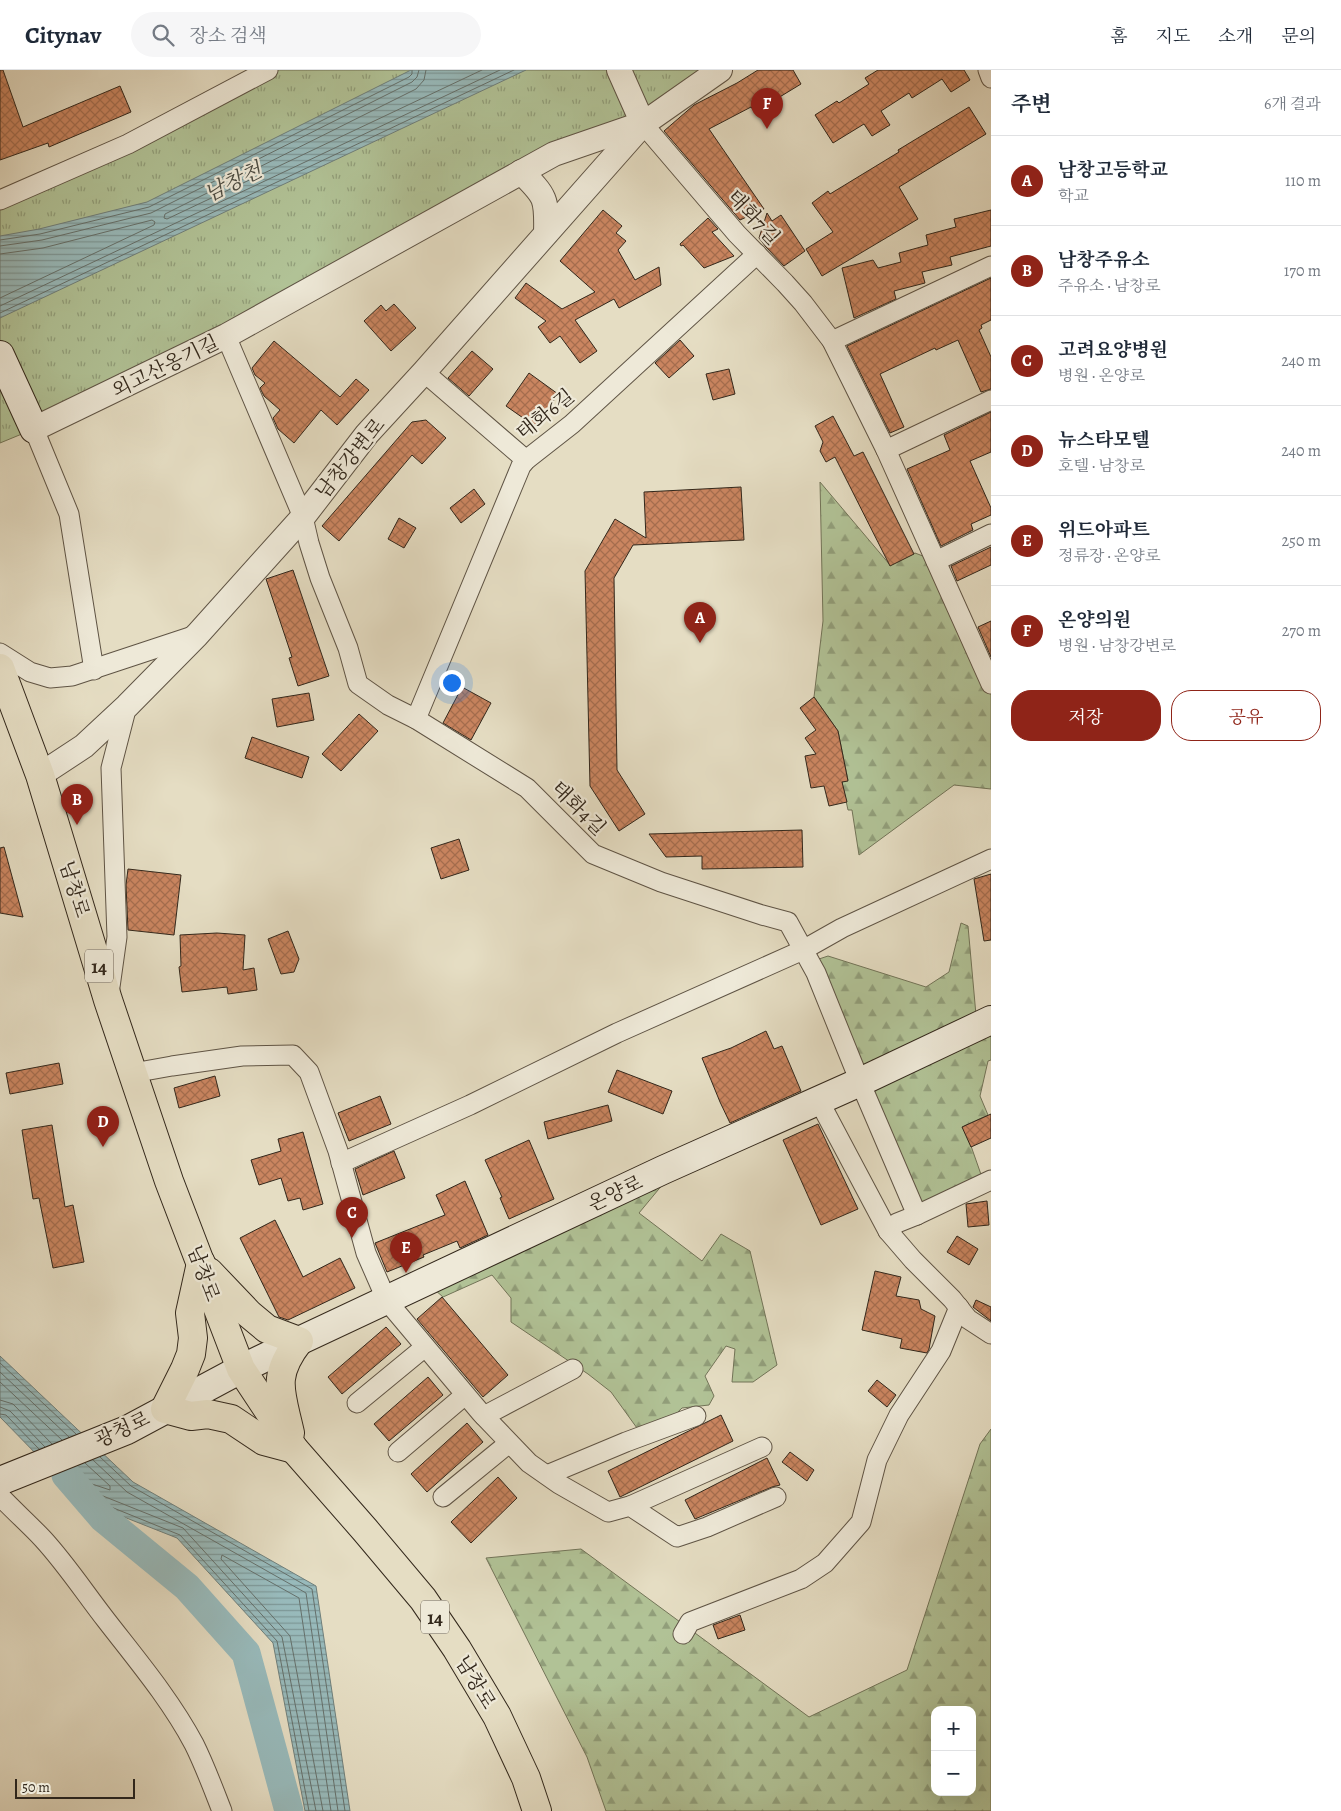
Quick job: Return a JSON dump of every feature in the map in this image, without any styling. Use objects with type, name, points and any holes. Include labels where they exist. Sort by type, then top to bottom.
[{"type":"main road","points":[[0,355],[34,429]]},
{"type":"main road","name":"남창로","points":[[0,668],[40,775],[108,1000],[169,1181],[241,1369],[294,1449],[423,1599],[457,1649],[497,1716],[526,1778],[538,1811]]},
{"type":"main road","name":"온양로","points":[[241,1369],[663,1170],[819,1101],[991,1020]]},
{"type":"main road","points":[[201,1263],[249,1314],[267,1329],[299,1341],[288,1356],[281,1379],[281,1389],[294,1449],[264,1441],[231,1419],[208,1414],[191,1416],[165,1409],[191,1354],[193,1338],[190,1313],[201,1263]]},
{"type":"main road","name":"광청로","points":[[2,1486],[126,1430],[241,1369]]},
{"type":"street","points":[[0,200],[128,144],[268,70]]},
{"type":"street","name":"남창강변로","points":[[40,775],[84,746],[127,706],[196,635],[303,517],[367,434],[643,124],[720,70]]},
{"type":"street","points":[[988,70],[991,78]]},
{"type":"street","points":[[622,75],[643,124]]},
{"type":"street","name":"남창강변로","points":[[226,336],[554,154],[643,124]]},
{"type":"street","name":"태화7길","points":[[643,124],[737,234],[797,296],[832,341],[886,450],[991,684]]},
{"type":"street","points":[[521,172],[541,192],[547,210],[546,233]]},
{"type":"street","name":"태화6길","points":[[416,719],[521,466],[572,424],[757,254]]},
{"type":"street","points":[[832,341],[991,266]]},
{"type":"street","name":"외고산옹기길","points":[[34,429],[226,336],[303,517]]},
{"type":"street","points":[[424,372],[526,460]]},
{"type":"street","points":[[886,450],[991,400]]},
{"type":"street","points":[[34,429],[70,514],[94,670]]},
{"type":"street","name":"태화4길","points":[[303,517],[320,578],[348,648],[358,684],[388,705],[416,719],[527,788],[593,854],[661,882],[788,922],[816,973],[860,1082],[918,1215]]},
{"type":"street","points":[[936,561],[991,534]]},
{"type":"street","points":[[0,653],[30,672],[50,678],[72,676],[196,635]]},
{"type":"street","points":[[108,1000],[117,937],[111,768],[127,706]]},
{"type":"street","points":[[342,1163],[470,1105],[617,1033],[803,950],[842,928],[991,860]]},
{"type":"street","points":[[133,1073],[242,1056],[293,1055],[310,1072],[342,1163],[366,1253],[387,1301],[484,1416],[529,1463],[547,1476],[608,1512],[630,1506],[762,1447]]},
{"type":"street","points":[[819,1101],[888,1231],[968,1319],[991,1334]]},
{"type":"street","points":[[888,1231],[897,1223],[991,1180]]},
{"type":"street","points":[[683,1634],[690,1622],[801,1579],[825,1563],[861,1522],[877,1460],[899,1415],[941,1351],[959,1307]]},
{"type":"street","points":[[357,1403],[425,1347]]},
{"type":"street","points":[[484,1416],[573,1370]]},
{"type":"street","points":[[398,1452],[465,1395]]},
{"type":"street","points":[[547,1476],[626,1442],[696,1416]]},
{"type":"street","points":[[443,1497],[509,1443]]},
{"type":"street","points":[[2,1486],[131,1651],[170,1705],[197,1750],[222,1811]]},
{"type":"street","points":[[630,1506],[677,1537],[707,1527],[776,1497]]},
{"type":"green space","points":[[271,70],[720,70],[554,154],[34,429],[0,443],[0,200]]},
{"type":"green space","points":[[820,482],[890,565],[915,553],[936,561],[991,679],[991,789],[954,785],[859,855],[852,810],[848,810],[842,782],[848,780],[838,731],[814,697],[823,621]]},
{"type":"green space","points":[[961,923],[968,926],[977,1026],[991,1020],[991,1060],[988,1061],[980,1096],[988,1115],[964,1126],[984,1183],[917,1215],[810,962],[828,956],[926,987],[949,972]]},
{"type":"green space","points":[[663,1184],[639,1213],[702,1261],[721,1234],[750,1251],[777,1365],[753,1382],[732,1382],[735,1349],[726,1346],[705,1376],[714,1396],[709,1405],[682,1408],[658,1432],[642,1435],[611,1392],[588,1374],[511,1322],[511,1298],[492,1275],[443,1297],[426,1282]]},
{"type":"green space","points":[[991,1429],[991,1811],[606,1811],[587,1757],[486,1558],[581,1549],[809,1717],[907,1670],[980,1444]]},
{"type":"water","name":"남창천","points":[[411,70],[526,70],[0,318],[0,236],[39,229],[147,202]]},
{"type":"water","points":[[0,1356],[133,1482],[316,1586],[350,1811],[305,1811],[273,1643],[177,1538],[81,1500],[0,1417]]},
{"type":"building","points":[[0,70],[3,70],[23,127],[120,86],[131,112],[49,147],[48,143],[0,160]]},
{"type":"building","points":[[758,70],[793,70],[801,84],[755,112],[751,107],[709,129],[764,209],[740,220],[664,131],[694,105]]},
{"type":"building","points":[[878,70],[964,70],[970,80],[951,92],[942,79],[912,98],[909,93],[881,111],[890,125],[872,136],[864,124],[833,143],[815,115],[837,101],[839,103],[869,84],[865,78]]},
{"type":"building","points":[[969,107],[986,134],[899,187],[918,219],[822,276],[806,249],[833,232],[812,203],[828,191],[830,194]]},
{"type":"building","points":[[603,210],[622,226],[616,233],[626,241],[618,250],[635,280],[659,267],[661,285],[619,308],[614,299],[575,320],[597,351],[580,363],[560,336],[550,343],[538,327],[546,321],[515,298],[526,283],[562,309],[595,292],[560,261]]},
{"type":"building","points":[[991,210],[991,246],[950,257],[952,265],[922,272],[925,283],[894,291],[896,299],[854,318],[842,268],[873,260],[878,268],[901,262],[899,253],[928,245],[926,235],[956,227],[954,219]]},
{"type":"building","points":[[767,213],[772,221],[781,215],[805,251],[784,266],[759,238]]},
{"type":"building","points":[[708,218],[718,229],[712,232],[734,256],[704,268],[680,244]]},
{"type":"building","points":[[991,278],[991,320],[981,325],[982,328],[979,330],[991,357],[991,389],[981,392],[958,340],[936,350],[935,348],[880,374],[904,427],[890,433],[847,346]]},
{"type":"building","points":[[394,304],[416,328],[391,351],[364,321],[381,305],[386,311]]},
{"type":"building","points":[[680,340],[694,356],[669,378],[655,363]]},
{"type":"building","points":[[274,341],[340,397],[356,379],[369,390],[337,425],[321,410],[294,443],[278,429],[273,418],[280,410],[264,396],[260,388],[265,383],[255,375],[252,368]]},
{"type":"building","points":[[472,351],[493,369],[469,396],[448,378]]},
{"type":"building","points":[[729,369],[735,394],[713,400],[706,374]]},
{"type":"building","points":[[529,373],[558,394],[536,427],[506,406]]},
{"type":"building","points":[[991,412],[991,452],[970,461],[991,508],[991,515],[971,524],[973,530],[941,546],[907,469],[950,450],[944,435]]},
{"type":"building","points":[[833,416],[854,456],[863,452],[914,554],[890,566],[835,457],[826,462],[820,451],[823,442],[815,426]]},
{"type":"building","points":[[426,420],[446,438],[422,464],[412,455],[339,541],[322,526],[412,422]]},
{"type":"building","points":[[741,487],[744,540],[633,545],[614,578],[617,770],[645,814],[619,831],[590,786],[585,571],[615,519],[646,538],[644,492]]},
{"type":"building","points":[[474,489],[485,504],[461,523],[450,508]]},
{"type":"building","points":[[399,518],[416,528],[404,548],[388,539]]},
{"type":"building","points":[[991,547],[991,565],[957,581],[951,566]]},
{"type":"building","points":[[293,570],[329,676],[298,686],[289,658],[292,657],[266,579]]},
{"type":"building","points":[[991,621],[991,657],[978,627]]},
{"type":"building","points":[[462,687],[491,703],[471,740],[443,723]]},
{"type":"building","points":[[309,693],[314,720],[277,727],[272,699]]},
{"type":"building","points":[[814,697],[838,731],[848,781],[842,782],[847,802],[829,806],[824,786],[811,788],[805,756],[816,754],[805,738],[816,730],[800,708]]},
{"type":"building","points":[[359,714],[378,731],[341,771],[322,754]]},
{"type":"building","points":[[252,737],[309,757],[302,778],[245,758]]},
{"type":"building","points":[[802,830],[803,867],[702,869],[702,856],[666,857],[649,834]]},
{"type":"building","points":[[459,839],[469,870],[441,879],[431,848]]},
{"type":"building","points":[[4,847],[23,917],[0,913],[0,848]]},
{"type":"building","points":[[128,869],[181,875],[174,935],[128,930],[126,885]]},
{"type":"building","points":[[991,874],[991,940],[984,941],[974,879]]},
{"type":"building","points":[[288,931],[299,959],[294,972],[281,974],[268,939]]},
{"type":"building","points":[[217,933],[245,935],[243,970],[254,968],[257,990],[228,994],[227,987],[182,992],[179,967],[181,966],[180,935]]},
{"type":"building","points":[[766,1031],[774,1049],[782,1046],[801,1091],[730,1123],[702,1058],[731,1048]]},
{"type":"building","points":[[59,1063],[63,1084],[10,1094],[6,1073]]},
{"type":"building","points":[[617,1070],[672,1091],[663,1114],[608,1092]]},
{"type":"building","points":[[215,1076],[220,1096],[179,1108],[174,1088]]},
{"type":"building","points":[[380,1096],[391,1124],[349,1141],[338,1113]]},
{"type":"building","points":[[608,1105],[612,1121],[548,1139],[544,1122]]},
{"type":"building","points":[[991,1114],[991,1138],[971,1147],[962,1127]]},
{"type":"building","points":[[818,1124],[858,1209],[821,1225],[783,1140]]},
{"type":"building","points":[[52,1125],[65,1207],[73,1205],[84,1262],[53,1268],[39,1198],[33,1199],[22,1130]]},
{"type":"building","points":[[303,1132],[323,1204],[303,1210],[300,1198],[288,1201],[281,1178],[259,1185],[251,1160],[281,1151],[278,1139]]},
{"type":"building","points":[[529,1140],[554,1199],[509,1219],[500,1198],[502,1197],[485,1160]]},
{"type":"building","points":[[394,1151],[405,1178],[363,1195],[355,1169]]},
{"type":"building","points":[[465,1181],[488,1235],[460,1248],[457,1241],[387,1272],[375,1243],[445,1215],[436,1195]]},
{"type":"building","points":[[987,1201],[989,1225],[968,1227],[966,1204]]},
{"type":"building","points":[[275,1220],[303,1277],[340,1258],[355,1288],[288,1320],[279,1317],[240,1238]]},
{"type":"building","points":[[957,1236],[978,1249],[969,1265],[947,1252]]},
{"type":"building","points":[[875,1271],[901,1277],[896,1296],[919,1300],[921,1309],[935,1316],[927,1353],[900,1348],[902,1339],[862,1330]]},
{"type":"building","points":[[442,1297],[508,1375],[483,1397],[417,1319]]},
{"type":"building","points":[[976,1300],[991,1307],[991,1321],[973,1307]]},
{"type":"building","points":[[386,1327],[401,1344],[342,1394],[328,1377]]},
{"type":"building","points":[[428,1377],[443,1395],[389,1441],[374,1424]]},
{"type":"building","points":[[877,1380],[896,1395],[887,1407],[868,1391]]},
{"type":"building","points":[[721,1415],[733,1441],[620,1497],[608,1471]]},
{"type":"building","points":[[467,1423],[483,1442],[427,1492],[411,1474]]},
{"type":"building","points":[[790,1452],[814,1470],[807,1481],[782,1462]]},
{"type":"building","points":[[767,1458],[780,1485],[695,1519],[685,1500]]},
{"type":"building","points":[[498,1477],[517,1498],[471,1543],[451,1522]]},
{"type":"building","points":[[740,1615],[745,1630],[718,1639],[713,1625]]},
{"type":"waterway","points":[[66,1475],[103,1518],[187,1587],[246,1653],[289,1811]]},
{"type":"place","name":"온양의원","points":[[767,129]]},
{"type":"place","name":"남창고등학교","points":[[700,643]]},
{"type":"place","name":"남창주유소","points":[[77,825]]},
{"type":"place","name":"뉴스타모텔","points":[[103,1147]]},
{"type":"place","name":"고려요양병원","points":[[352,1238]]},
{"type":"place","name":"위드아파트","points":[[406,1273]]}]
